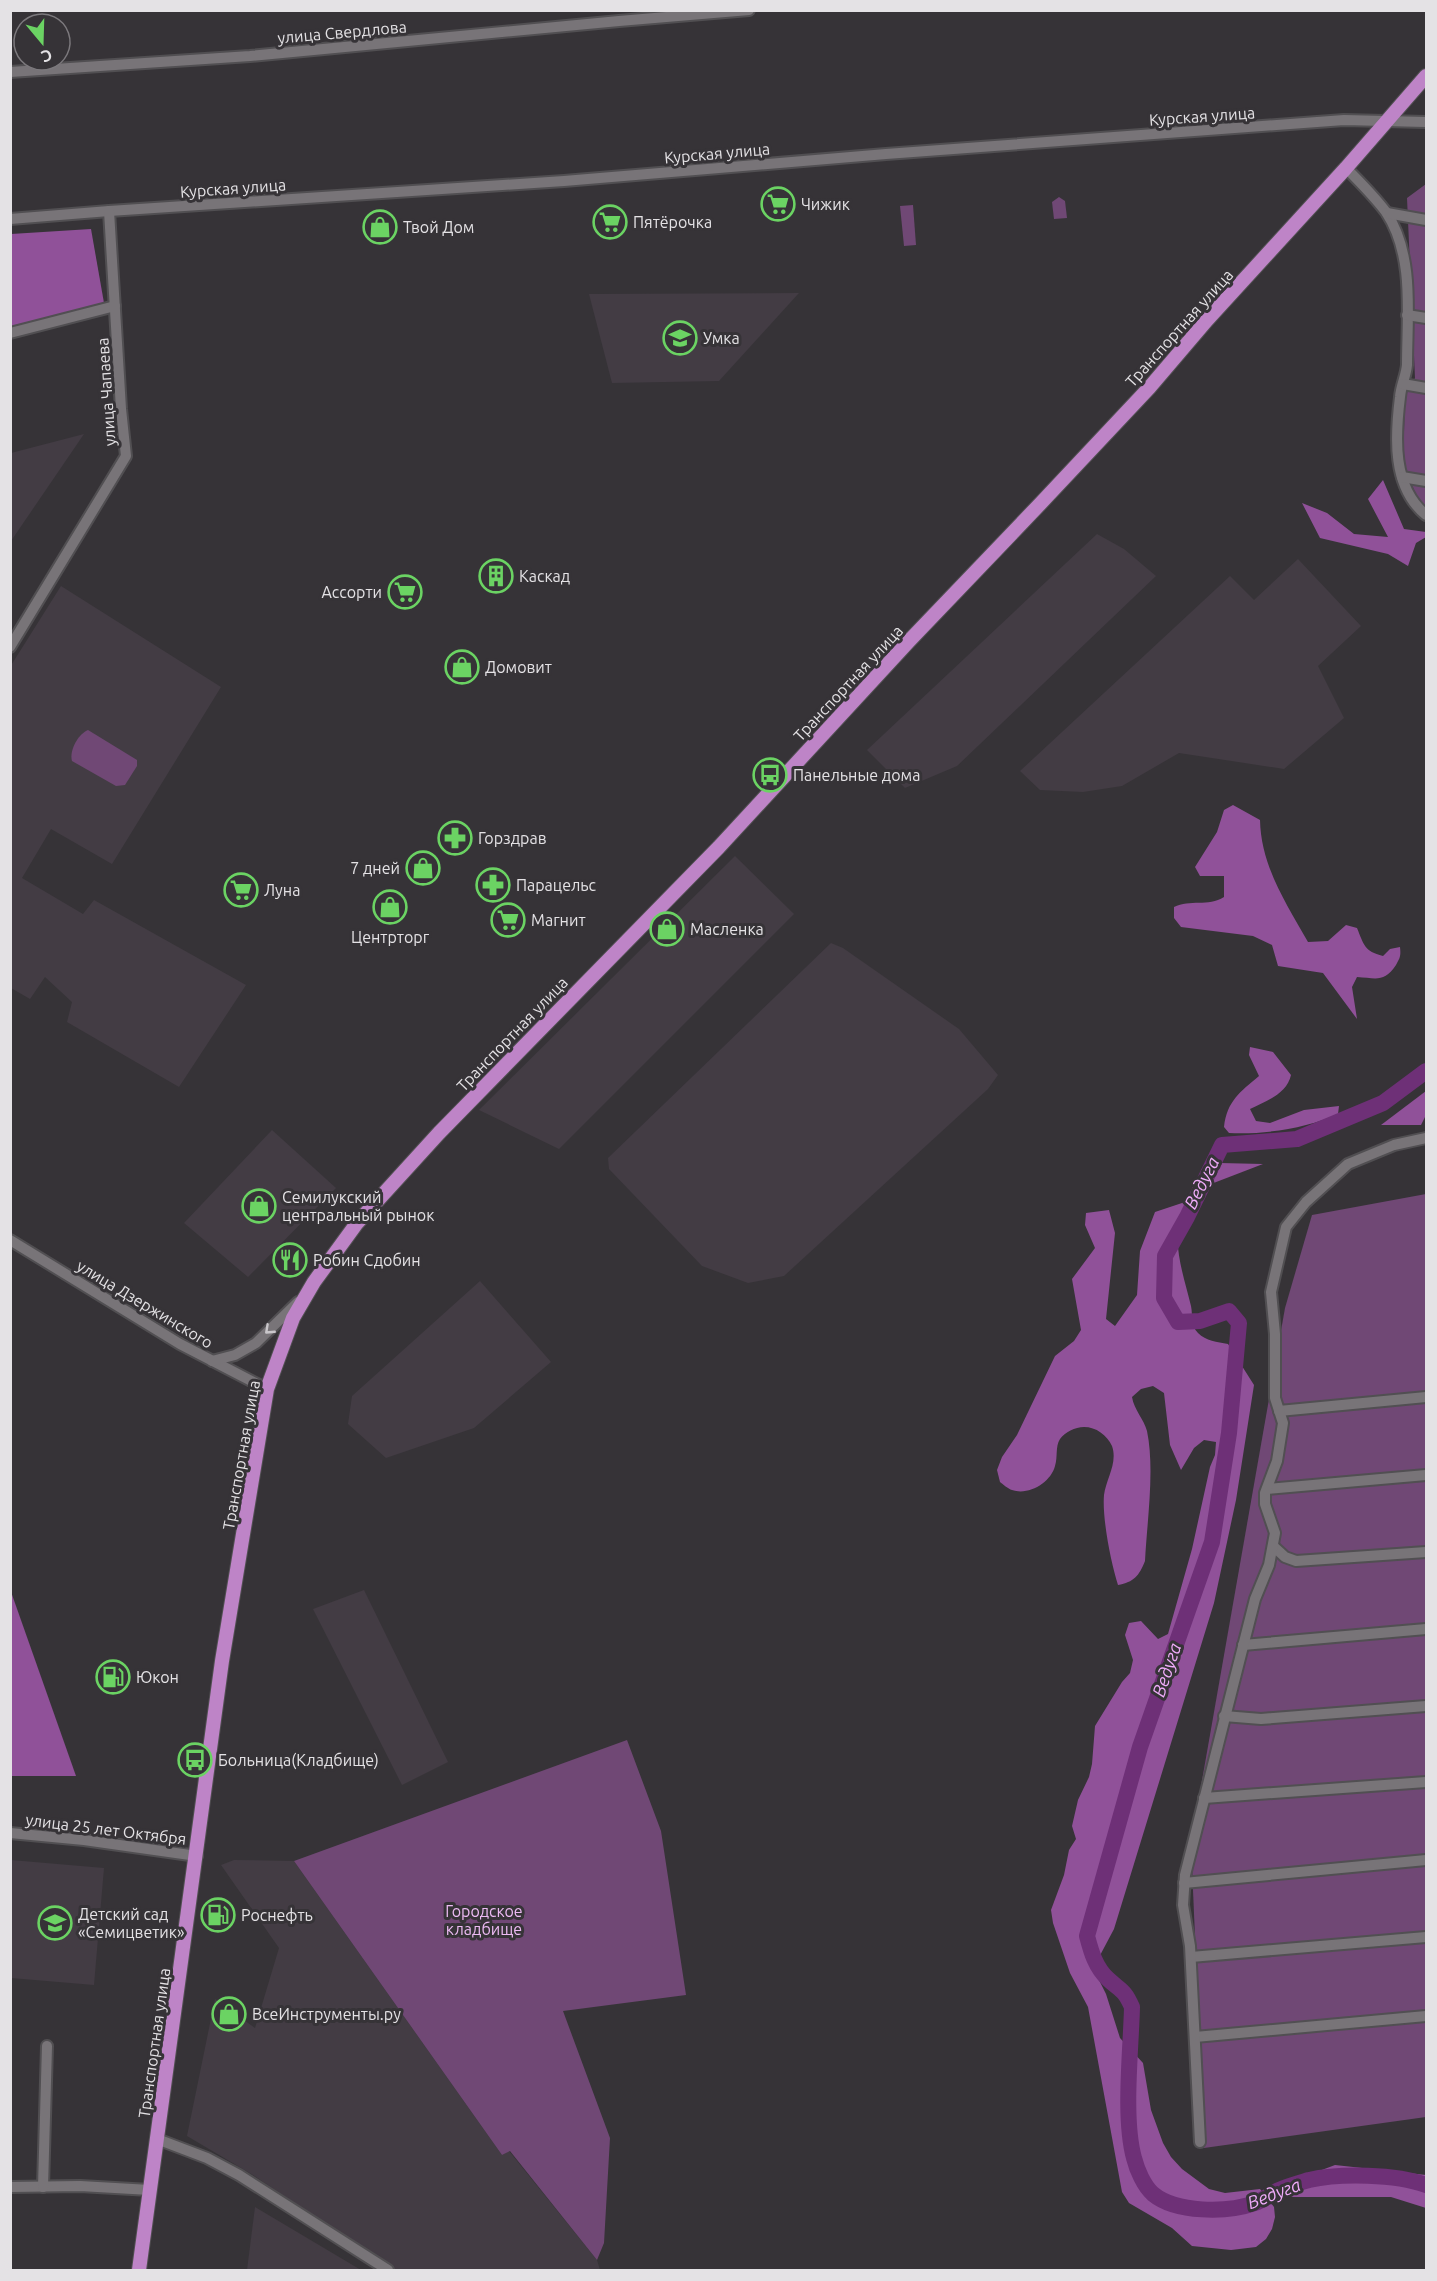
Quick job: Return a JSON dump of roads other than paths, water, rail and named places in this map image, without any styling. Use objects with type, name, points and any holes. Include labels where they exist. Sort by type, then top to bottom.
[{"type":"main road","name":"Транспортная улица","points":[[140,2271],[198,1856],[222,1661],[267,1389],[293,1318],[311,1288],[357,1223],[439,1133],[726,839],[1149,388],[1426,76]]},
{"type":"street","name":"улица Свердлова","points":[[10,72],[250,56],[748,10]]},
{"type":"street","name":"Курская улица","points":[[10,219],[109,210],[564,181],[886,154],[1344,120],[1426,122]]},
{"type":"street","points":[[1346,168],[1366,187],[1387,213],[1404,255],[1407,315],[1406,376],[1400,395],[1397,455],[1402,477],[1417,508],[1426,515]]},
{"type":"street","name":"улица Чапаева","points":[[10,647],[126,456],[109,210]]},
{"type":"street","points":[[1387,213],[1426,220]]},
{"type":"street","points":[[10,333],[115,306]]},
{"type":"street","points":[[1407,315],[1426,318]]},
{"type":"street","points":[[1403,384],[1426,388]]},
{"type":"street","points":[[1402,477],[1426,481]]},
{"type":"street","points":[[1200,2142],[1191,1957],[1183,1905],[1184,1883],[1224,1716],[1255,1599],[1269,1565],[1275,1533],[1265,1504],[1267,1489],[1282,1441],[1283,1423],[1275,1398],[1275,1334],[1270,1292],[1286,1227],[1306,1202],[1348,1164],[1394,1145],[1426,1138]]},
{"type":"street","name":"улица Дзержинского","points":[[10,1240],[180,1344],[267,1389]]},
{"type":"street","points":[[212,1360],[235,1355],[256,1343],[311,1288]]},
{"type":"street","points":[[1279,1411],[1426,1397]]},
{"type":"street","points":[[1267,1489],[1426,1475]]},
{"type":"street","points":[[1272,1546],[1286,1557],[1296,1561],[1426,1552]]},
{"type":"street","points":[[1243,1645],[1426,1629]]},
{"type":"street","points":[[1224,1716],[1261,1719],[1426,1706]]},
{"type":"street","points":[[1204,1798],[1426,1782]]},
{"type":"street","name":"улица 25 лет Октября","points":[[10,1833],[84,1840],[198,1856]]},
{"type":"street","points":[[1184,1883],[1426,1860]]},
{"type":"street","points":[[1191,1957],[1426,1937]]},
{"type":"street","points":[[1195,2037],[1426,2016]]},
{"type":"street","points":[[43,2187],[47,2046]]},
{"type":"street","points":[[157,2139],[207,2158],[238,2175],[388,2271]]},
{"type":"street","points":[[10,2187],[80,2186],[150,2190]]},
{"type":"waterway","name":"Ведуга","points":[[1426,1071],[1383,1103],[1297,1139],[1222,1145],[1165,1256],[1164,1298],[1178,1322],[1200,1321],[1229,1311],[1239,1323],[1229,1433],[1212,1542],[1140,1747],[1087,1936],[1100,1969],[1124,1993],[1132,2007],[1128,2084],[1131,2142],[1139,2173],[1153,2194],[1175,2205],[1216,2210],[1255,2203],[1286,2187],[1322,2178],[1384,2177],[1426,2185]]},
{"type":"place","name":"Чижик","points":[[778,204]]},
{"type":"place","name":"Пятёрочка","points":[[610,222]]},
{"type":"place","name":"Твой Дом","points":[[380,227]]},
{"type":"place","name":"Умка","points":[[680,338]]},
{"type":"place","name":"Каскад","points":[[496,576]]},
{"type":"place","name":"Ассорти","points":[[405,592]]},
{"type":"place","name":"Домовит","points":[[462,667]]},
{"type":"place","name":"Панельные дома","points":[[770,775]]},
{"type":"place","name":"Горздрав","points":[[455,838]]},
{"type":"place","name":"7 дней","points":[[423,868]]},
{"type":"place","name":"Парацельс","points":[[493,885]]},
{"type":"place","name":"Луна","points":[[241,890]]},
{"type":"place","name":"Центрторг","points":[[390,907]]},
{"type":"place","name":"Магнит","points":[[508,920]]},
{"type":"place","name":"Масленка","points":[[667,929]]},
{"type":"place","name":"Семилукский центральный рынок","points":[[259,1206]]},
{"type":"place","name":"Робин Сдобин","points":[[290,1260]]},
{"type":"place","name":"Юкон","points":[[113,1677]]},
{"type":"place","name":"Больница(Кладбище)","points":[[195,1760]]},
{"type":"place","name":"Роснефть","points":[[218,1915]]},
{"type":"place","name":"Детский сад «Семицветик»","points":[[55,1923]]},
{"type":"place","name":"ВсеИнструменты.ру","points":[[229,2014]]},
{"type":"park label","name":"Городское кладбище","points":[[484,1920]]}]
